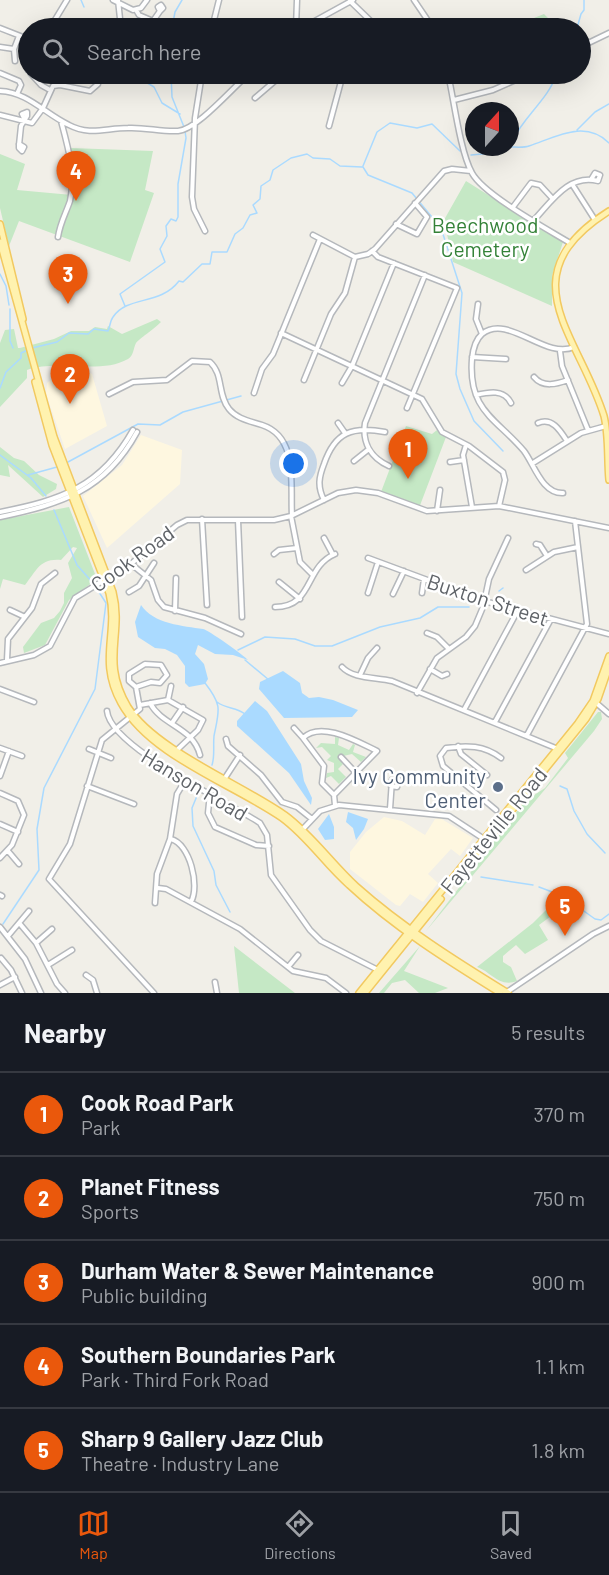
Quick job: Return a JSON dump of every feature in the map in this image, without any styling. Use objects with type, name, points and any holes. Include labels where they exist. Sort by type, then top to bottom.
[{"type":"main road","points":[[609,211],[595,220],[570,243],[560,264],[555,290],[560,318],[603,414],[606,426],[609,480]]},
{"type":"main road","points":[[0,224],[24,329]]},
{"type":"main road","points":[[0,242],[49,433],[116,607],[112,652],[119,683],[132,716],[152,734],[283,814],[356,886],[413,932],[505,993]]},
{"type":"main road","points":[[106,579],[112,604],[108,646],[110,672],[117,696],[132,716],[152,740],[301,831]]},
{"type":"main road","name":"Fayetteville Road","points":[[365,993],[594,702],[609,656]]},
{"type":"main road","name":"Fayetteville Road","points":[[486,840],[583,723],[609,667]]},
{"type":"main road","name":"Fayetteville Road","points":[[359,993],[413,932]]},
{"type":"street","points":[[56,18],[67,0]]},
{"type":"street","points":[[113,0],[136,10],[139,15],[146,18]]},
{"type":"street","points":[[136,10],[146,0]]},
{"type":"street","points":[[214,18],[219,0]]},
{"type":"street","points":[[296,18],[297,0]]},
{"type":"street","points":[[414,0],[426,18]]},
{"type":"street","points":[[320,18],[350,1],[368,18]]},
{"type":"street","points":[[119,2],[120,18]]},
{"type":"street","points":[[155,18],[159,11]]},
{"type":"street","points":[[0,28],[18,36]]},
{"type":"street","points":[[591,42],[609,33]]},
{"type":"street","points":[[15,61],[14,49],[18,39]]},
{"type":"street","points":[[1,45],[14,49]]},
{"type":"street","points":[[0,73],[18,81]]},
{"type":"street","points":[[17,94],[20,84]]},
{"type":"street","points":[[40,84],[50,90]]},
{"type":"street","points":[[0,115],[32,123],[40,114],[50,90],[60,84],[90,91],[97,87],[97,84]]},
{"type":"street","points":[[201,84],[195,125],[192,204],[205,231]]},
{"type":"street","points":[[0,91],[17,94],[75,128],[94,132],[126,128],[177,131],[195,125],[238,84]]},
{"type":"street","points":[[255,98],[270,84]]},
{"type":"street","points":[[329,126],[340,84]]},
{"type":"street","points":[[450,84],[471,171],[483,187],[570,243]]},
{"type":"street","points":[[454,100],[493,90],[506,84]]},
{"type":"street","points":[[58,237],[60,223],[69,201],[72,179],[69,148],[61,120]]},
{"type":"street","points":[[19,144],[23,121]]},
{"type":"street","points":[[313,236],[355,257],[372,251],[445,170],[471,171]]},
{"type":"street","points":[[534,220],[552,198],[572,184],[592,178]]},
{"type":"street","points":[[513,207],[528,184],[537,183],[552,198]]},
{"type":"street","points":[[572,184],[595,220]]},
{"type":"street","points":[[396,224],[417,234],[427,217],[414,203]]},
{"type":"street","points":[[254,393],[262,369],[273,354],[320,239]]},
{"type":"street","points":[[372,251],[376,256],[457,288],[407,408]]},
{"type":"street","points":[[304,380],[331,314],[345,294],[355,257]]},
{"type":"street","points":[[342,382],[351,366],[394,263]]},
{"type":"street","points":[[389,466],[377,459],[369,449],[364,431],[366,419],[425,275]]},
{"type":"street","points":[[478,304],[476,319],[482,334]]},
{"type":"street","points":[[562,493],[557,493],[547,486],[520,447],[488,417],[476,395],[472,378],[472,357],[475,344],[482,334],[494,329],[504,329],[560,351],[574,347]]},
{"type":"street","points":[[281,333],[413,394],[425,402],[442,432],[466,445],[504,474],[499,506]]},
{"type":"street","points":[[560,351],[561,363],[588,430]]},
{"type":"street","points":[[472,357],[506,359]]},
{"type":"street","points":[[109,394],[134,382],[167,380],[192,361],[210,362],[218,371],[222,397],[230,411],[274,430],[285,443],[290,456],[291,516],[295,527],[297,548],[302,565],[313,575]]},
{"type":"street","points":[[534,377],[537,381],[548,384],[568,380]]},
{"type":"street","points":[[476,395],[498,393],[508,398],[511,403]]},
{"type":"street","points":[[538,423],[545,421],[553,424],[567,441]]},
{"type":"street","points":[[338,423],[345,433]]},
{"type":"street","points":[[532,463],[588,430],[606,426]]},
{"type":"street","points":[[0,515],[73,494],[111,469],[135,431]]},
{"type":"street","points":[[324,500],[319,486],[320,475],[331,445],[345,433],[385,432]]},
{"type":"street","points":[[466,445],[464,460],[472,507]]},
{"type":"street","points":[[354,461],[369,449]]},
{"type":"street","points":[[450,462],[464,460]]},
{"type":"street","name":"Cook Road","points":[[0,663],[34,655],[50,646],[70,603],[131,564],[177,525],[187,520],[274,520],[291,516],[345,491],[366,490],[382,494],[416,509],[437,511],[499,506],[609,528]]},
{"type":"street","points":[[437,511],[440,490]]},
{"type":"street","points":[[202,519],[207,605]]},
{"type":"street","points":[[238,520],[242,617]]},
{"type":"street","points":[[527,735],[586,628],[587,619],[575,521]]},
{"type":"street","points":[[275,607],[289,606],[300,599],[322,562],[334,555],[324,538]]},
{"type":"street","points":[[417,693],[430,669],[448,648],[472,630],[484,601],[489,579],[508,538]]},
{"type":"street","points":[[536,544],[540,545],[547,556]]},
{"type":"street","points":[[526,570],[558,550],[578,547]]},
{"type":"street","points":[[274,554],[279,550],[297,548]]},
{"type":"street","name":"Buxton Street","points":[[368,558],[484,601],[609,634]]},
{"type":"street","points":[[368,593],[378,562]]},
{"type":"street","points":[[129,592],[138,587],[154,563]]},
{"type":"street","points":[[131,564],[154,585],[159,603],[175,611],[205,618],[241,634]]},
{"type":"street","points":[[393,594],[404,571]]},
{"type":"street","points":[[7,660],[8,639],[32,608],[41,584],[55,573]]},
{"type":"street","points":[[175,611],[176,578]]},
{"type":"street","points":[[422,593],[424,579]]},
{"type":"street","points":[[279,582],[300,599]]},
{"type":"street","points":[[10,610],[25,617]]},
{"type":"street","points":[[464,710],[518,610]]},
{"type":"street","points":[[495,722],[551,619]]},
{"type":"street","points":[[427,633],[437,637],[448,648]]},
{"type":"street","points":[[360,675],[368,658],[377,648]]},
{"type":"street","points":[[128,680],[130,672],[141,665],[163,667],[167,675],[160,683],[151,682],[136,687]]},
{"type":"street","points":[[342,667],[360,675],[392,681],[558,749]]},
{"type":"street","points":[[430,669],[442,676],[447,674]]},
{"type":"street","points":[[119,683],[128,680]]},
{"type":"street","points":[[128,680],[136,687],[140,710],[102,740],[70,844],[49,880],[154,993]]},
{"type":"street","points":[[168,700],[171,686]]},
{"type":"street","points":[[0,689],[34,702]]},
{"type":"street","points":[[140,705],[168,700],[203,720],[198,730],[189,736],[177,750]]},
{"type":"street","points":[[594,702],[609,714]]},
{"type":"street","points":[[150,703],[157,716],[172,723],[189,736],[200,754]]},
{"type":"street","points":[[172,723],[183,707]]},
{"type":"street","points":[[106,711],[108,721],[114,729]]},
{"type":"street","points":[[294,728],[324,766],[322,783],[334,795],[335,805]]},
{"type":"street","name":"Hanson Road","points":[[114,729],[136,750],[260,823],[267,835],[272,875],[310,930],[323,942],[379,970]]},
{"type":"street","points":[[303,738],[307,734],[332,732],[377,751]]},
{"type":"street","points":[[226,739],[228,746],[268,783],[282,802],[297,807],[312,819]]},
{"type":"street","points":[[334,795],[383,745]]},
{"type":"street","points":[[458,746],[461,754],[487,775]]},
{"type":"street","points":[[496,810],[440,763],[440,756],[444,749],[458,746],[479,747],[501,758]]},
{"type":"street","points":[[0,748],[22,756]]},
{"type":"street","points":[[89,749],[111,758]]},
{"type":"street","points":[[0,776],[9,751]]},
{"type":"street","points":[[225,778],[240,755]]},
{"type":"street","points":[[341,757],[356,773]]},
{"type":"street","points":[[155,903],[159,868],[170,839],[178,790],[186,779]]},
{"type":"street","points":[[87,786],[134,804]]},
{"type":"street","points":[[390,809],[391,786]]},
{"type":"street","points":[[0,793],[13,798],[22,806],[24,815],[8,851],[0,858]]},
{"type":"street","points":[[210,793],[208,813],[215,827],[256,845],[269,846]]},
{"type":"street","points":[[301,831],[321,811],[335,805],[449,816],[486,840]]},
{"type":"street","points":[[0,824],[18,832]]},
{"type":"street","points":[[170,839],[178,841],[185,850],[196,885],[191,902]]},
{"type":"street","points":[[8,851],[19,864]]},
{"type":"street","points":[[158,888],[166,889],[240,929],[288,968],[297,973],[326,978],[346,993]]},
{"type":"street","points":[[8,936],[29,912]]},
{"type":"street","points":[[20,924],[36,943],[64,993]]},
{"type":"street","points":[[505,993],[593,934],[609,926]]},
{"type":"street","points":[[0,927],[30,968],[40,993]]},
{"type":"street","points":[[36,943],[52,929]]},
{"type":"street","points":[[48,965],[72,950]]},
{"type":"street","points":[[288,968],[298,955]]},
{"type":"street","points":[[1,958],[15,977],[22,993]]},
{"type":"street","points":[[86,975],[93,980],[97,993]]},
{"type":"street","points":[[0,985],[15,977]]},
{"type":"street","points":[[215,982],[217,993]]},
{"type":"street","points":[[337,993],[341,988]]},
{"type":"shaded area","points":[[87,371],[92,374],[107,426],[65,449],[46,394],[47,383],[58,374]]},
{"type":"shaded area","points":[[141,435],[182,450],[180,484],[107,548],[83,496],[122,465]]},
{"type":"shaded area","points":[[384,817],[402,821],[425,835],[435,819],[440,818],[473,838],[460,856],[451,849],[428,874],[438,883],[423,902],[410,894],[400,906],[396,905],[350,869],[350,852],[366,832]]},
{"type":"green space","points":[[544,14],[548,18],[534,18]]},
{"type":"green space","points":[[71,148],[153,151],[145,190],[154,193],[130,262],[19,221],[9,246],[0,208],[0,154],[25,164],[17,190],[72,195]]},
{"type":"green space","name":"Beechwood Cemetery","points":[[466,181],[563,242],[552,276],[552,306],[453,262],[444,220]]},
{"type":"green space","points":[[157,319],[161,322],[136,343],[128,359],[105,366],[52,366],[27,370],[27,378],[0,407],[0,343],[5,330],[14,329],[18,348],[20,348],[54,339],[71,331],[89,331],[95,327],[107,329],[108,326],[122,334]]},
{"type":"green space","points":[[406,426],[432,434],[437,430],[446,437],[419,508],[381,492]]},
{"type":"green space","points":[[0,447],[14,458],[24,461],[39,475],[57,484],[56,489],[43,497],[8,465],[10,477],[0,475]]},
{"type":"green space","points":[[69,507],[97,579],[69,600],[45,645],[24,653],[23,647],[41,623],[54,618],[60,611],[64,603],[64,593],[72,578],[68,563],[77,548],[73,547],[61,560],[48,561],[43,564],[25,585],[3,579],[0,589],[0,520]]},
{"type":"green space","points":[[598,712],[601,712],[602,719],[594,731],[426,931],[525,801],[545,788],[568,758],[565,753]]},
{"type":"green space","points":[[335,737],[339,738],[338,745],[349,750],[353,744],[355,745],[353,752],[366,757],[361,762],[352,754],[339,757],[343,764],[338,769],[346,777],[339,784],[331,776],[326,778],[327,773],[334,772],[334,763],[327,760],[331,756],[322,747],[316,748],[321,743],[335,744]]},
{"type":"green space","points":[[553,903],[562,908],[539,925],[548,940],[525,954],[516,945],[503,956],[503,962],[511,967],[517,981],[511,983],[500,981],[477,967],[533,923]]},
{"type":"green space","points":[[234,946],[295,993],[239,993]]},
{"type":"green space","points":[[420,946],[404,971],[448,988],[435,993],[419,993],[405,980],[392,983],[384,993],[379,993]]},
{"type":"water","points":[[141,605],[161,620],[206,630],[248,660],[233,655],[215,654],[198,645],[195,654],[204,664],[208,679],[205,684],[189,687],[185,683],[185,666],[177,655],[165,649],[155,648],[138,637],[135,622]]},
{"type":"water","points":[[283,671],[300,683],[302,693],[309,698],[319,697],[333,700],[358,710],[352,717],[284,718],[259,689],[260,682]]},
{"type":"water","points":[[255,701],[267,711],[301,764],[304,781],[312,798],[311,805],[289,773],[237,726],[237,721]]},
{"type":"water","points":[[348,812],[368,819],[356,840],[353,828],[346,822]]},
{"type":"water","points":[[329,814],[334,827],[334,839],[325,840],[318,829]]},
{"type":"waterway","points":[[81,0],[84,7]]},
{"type":"waterway","points":[[174,18],[182,0]]},
{"type":"waterway","points":[[580,18],[584,10],[584,0]]},
{"type":"waterway","points":[[149,84],[154,87],[162,103],[180,114]]},
{"type":"waterway","points":[[171,84],[172,97],[184,127]]},
{"type":"waterway","points":[[519,129],[552,84]]},
{"type":"waterway","points":[[577,130],[595,112],[609,104]]},
{"type":"waterway","points":[[363,166],[377,132],[390,123],[417,128],[432,124],[460,151]]},
{"type":"waterway","points":[[125,306],[120,294],[165,262],[160,249],[167,236],[166,226],[171,219],[176,221],[178,217],[178,184],[186,138],[185,131]]},
{"type":"waterway","points":[[519,147],[527,147],[560,135],[580,131],[600,136],[609,143]]},
{"type":"waterway","points":[[32,348],[57,342],[69,333],[88,334],[94,329],[108,331],[112,319],[119,310],[154,298],[171,289],[179,281],[183,282],[202,264],[210,264],[212,252],[227,252],[235,234],[243,228],[250,215],[257,213],[253,205],[260,199],[261,186],[270,180],[273,170],[291,158],[307,154],[313,158],[330,159],[340,166],[362,167]]},
{"type":"waterway","points":[[363,167],[368,175],[412,193],[441,228],[462,293],[456,374],[460,389],[474,421],[503,451]]},
{"type":"waterway","points":[[0,274],[6,286],[9,305]]},
{"type":"waterway","points":[[10,309],[10,341],[13,348]]},
{"type":"waterway","points":[[0,388],[6,372],[21,358],[21,353],[28,350]]},
{"type":"waterway","points":[[68,462],[138,424],[160,425],[183,412],[241,396]]},
{"type":"waterway","points":[[0,455],[31,478],[46,496]]},
{"type":"waterway","points":[[28,475],[57,467]]},
{"type":"waterway","points":[[54,510],[77,565],[93,583]]},
{"type":"waterway","points":[[499,591],[503,588]]},
{"type":"waterway","points":[[3,924],[39,870],[37,829],[44,788],[95,689],[106,603],[97,589]]},
{"type":"waterway","points":[[238,650],[265,637],[295,639],[315,646],[332,646],[380,627],[420,618],[438,607],[469,607]]},
{"type":"waterway","points":[[245,660],[269,680]]},
{"type":"waterway","points":[[205,683],[215,697],[218,708],[212,765]]},
{"type":"waterway","points":[[217,702],[245,714]]},
{"type":"waterway","points":[[560,786],[567,789],[574,811],[587,834],[605,853]]},
{"type":"waterway","points":[[199,791],[192,808],[193,826],[214,871],[216,885],[230,912]]},
{"type":"waterway","points":[[481,877],[533,885]]},
{"type":"waterway","points":[[539,887],[563,896],[595,919],[601,920],[609,914]]},
{"type":"place","name":"Southern Boundaries Park","points":[[76,201]]},
{"type":"place","name":"Durham Water & Sewer Maintenance","points":[[68,304]]},
{"type":"place","name":"Planet Fitness","points":[[70,404]]},
{"type":"place","name":"Cook Road Park","points":[[408,479]]},
{"type":"place","name":"Ivy Community Center","points":[[498,787]]},
{"type":"place","name":"Sharp 9 Gallery Jazz Club","points":[[565,936]]}]
